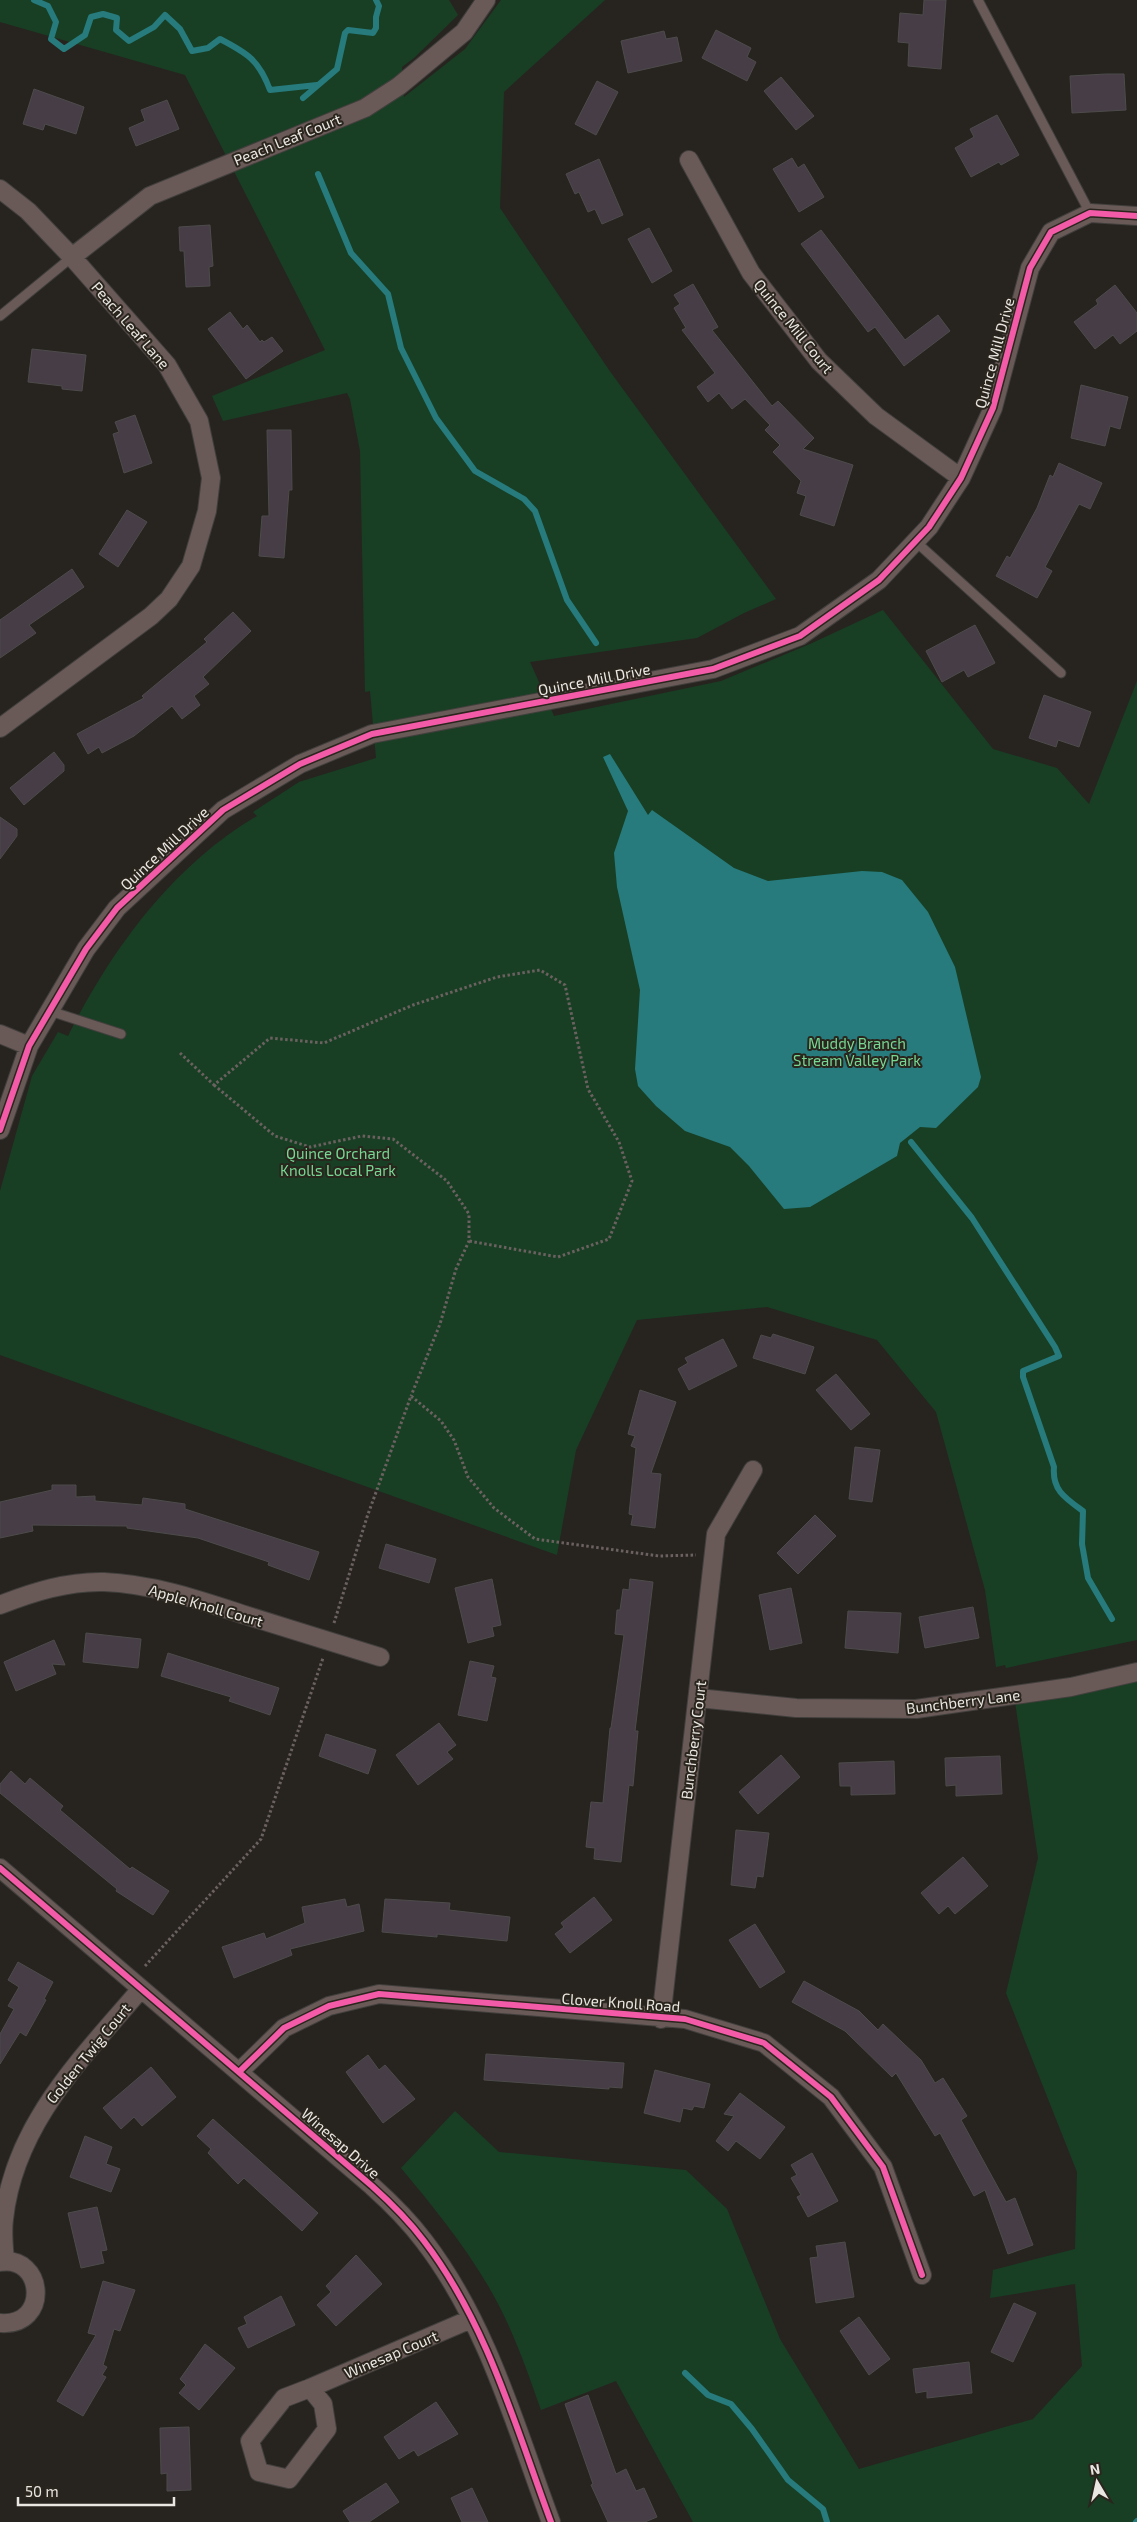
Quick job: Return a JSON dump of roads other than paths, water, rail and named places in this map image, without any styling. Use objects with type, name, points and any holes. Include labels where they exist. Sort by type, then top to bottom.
[{"type":"street","name":"Peach Leaf Court","points":[[72,257],[150,196],[365,108],[399,86],[464,32],[486,0]]},
{"type":"street","name":"Quince Mill Court","points":[[689,160],[750,273],[819,360],[876,416],[961,478]]},
{"type":"street","name":"Peach Leaf Lane","points":[[0,189],[28,211],[72,257],[167,364],[199,421],[210,478],[207,511],[191,566],[169,599],[151,616],[0,728]]},
{"type":"street","name":"Quince Mill Drive","points":[[0,1130],[29,1046],[86,949],[118,908],[223,810],[300,764],[372,734],[713,669],[800,636],[879,580],[929,527],[961,478],[994,408],[1030,268],[1051,232],[1090,213],[1137,216]]},
{"type":"street","points":[[0,1034],[29,1046]]},
{"type":"street","name":"Bunchberry Court","points":[[661,2019],[716,1534],[753,1470]]},
{"type":"street","name":"Apple Knoll Court","points":[[0,1605],[29,1594],[62,1586],[102,1582],[135,1585],[181,1594],[380,1657]]},
{"type":"street","name":"Bunchberry Lane","points":[[698,1698],[796,1708],[916,1708],[1071,1687],[1137,1672]]},
{"type":"street","name":"Winesap Drive","points":[[0,1868],[134,1985],[372,2186],[401,2213],[425,2242],[471,2319],[492,2366],[552,2522]]},
{"type":"street","name":"Golden Twig Court","points":[[0,2323],[12,2323],[29,2313],[37,2294],[31,2275],[15,2263],[2,2262],[4,2220],[13,2176],[37,2118],[61,2082],[134,1985]]},
{"type":"street","name":"Clover Knoll Road","points":[[239,2072],[284,2028],[329,2006],[379,1994],[661,2019],[685,2019],[764,2043],[831,2097],[883,2167],[922,2275]]},
{"type":"street","name":"Winesap Court","points":[[310,2388],[323,2404],[327,2429],[289,2479],[259,2472],[250,2441],[284,2398],[471,2319]]},
{"type":"lane","points":[[978,0],[1090,213]]},
{"type":"lane","points":[[0,316],[72,257]]},
{"type":"lane","points":[[915,542],[1061,673]]},
{"type":"lane","points":[[50,1011],[121,1034]]},
{"type":"water","points":[[610,754],[648,815],[652,810],[734,868],[768,881],[862,871],[882,872],[902,880],[928,912],[955,967],[981,1077],[978,1087],[936,1128],[920,1127],[900,1143],[897,1156],[810,1207],[784,1209],[749,1166],[730,1147],[685,1131],[656,1106],[638,1086],[635,1069],[640,990],[617,887],[614,853],[628,811],[603,757]]},
{"type":"waterway","points":[[34,0],[48,6],[56,22],[51,39],[64,49],[85,35],[91,17],[103,14],[117,18],[116,30],[129,41],[154,27],[165,15],[180,29],[192,51],[208,48],[220,39],[245,53],[261,71],[270,90],[317,85]]},
{"type":"waterway","points":[[303,98],[337,69],[345,33],[348,30],[373,33],[376,28],[379,6],[376,0]]},
{"type":"waterway","points":[[318,174],[351,253],[388,294],[401,348],[436,418],[475,471],[524,499],[535,511],[567,600],[596,643]]},
{"type":"waterway","points":[[911,1142],[972,1218],[1059,1356],[1023,1371],[1023,1377],[1054,1467],[1055,1482],[1061,1493],[1083,1511],[1082,1544],[1088,1578],[1112,1619]]},
{"type":"waterway","points":[[685,2373],[708,2395],[731,2404],[752,2429],[788,2480],[823,2509],[827,2522]]},
{"type":"park label","name":"Muddy Branch Stream Valley Park","points":[[857,1052]]},
{"type":"park label","name":"Quince Orchard Knolls Local Park","points":[[338,1162]]}]
